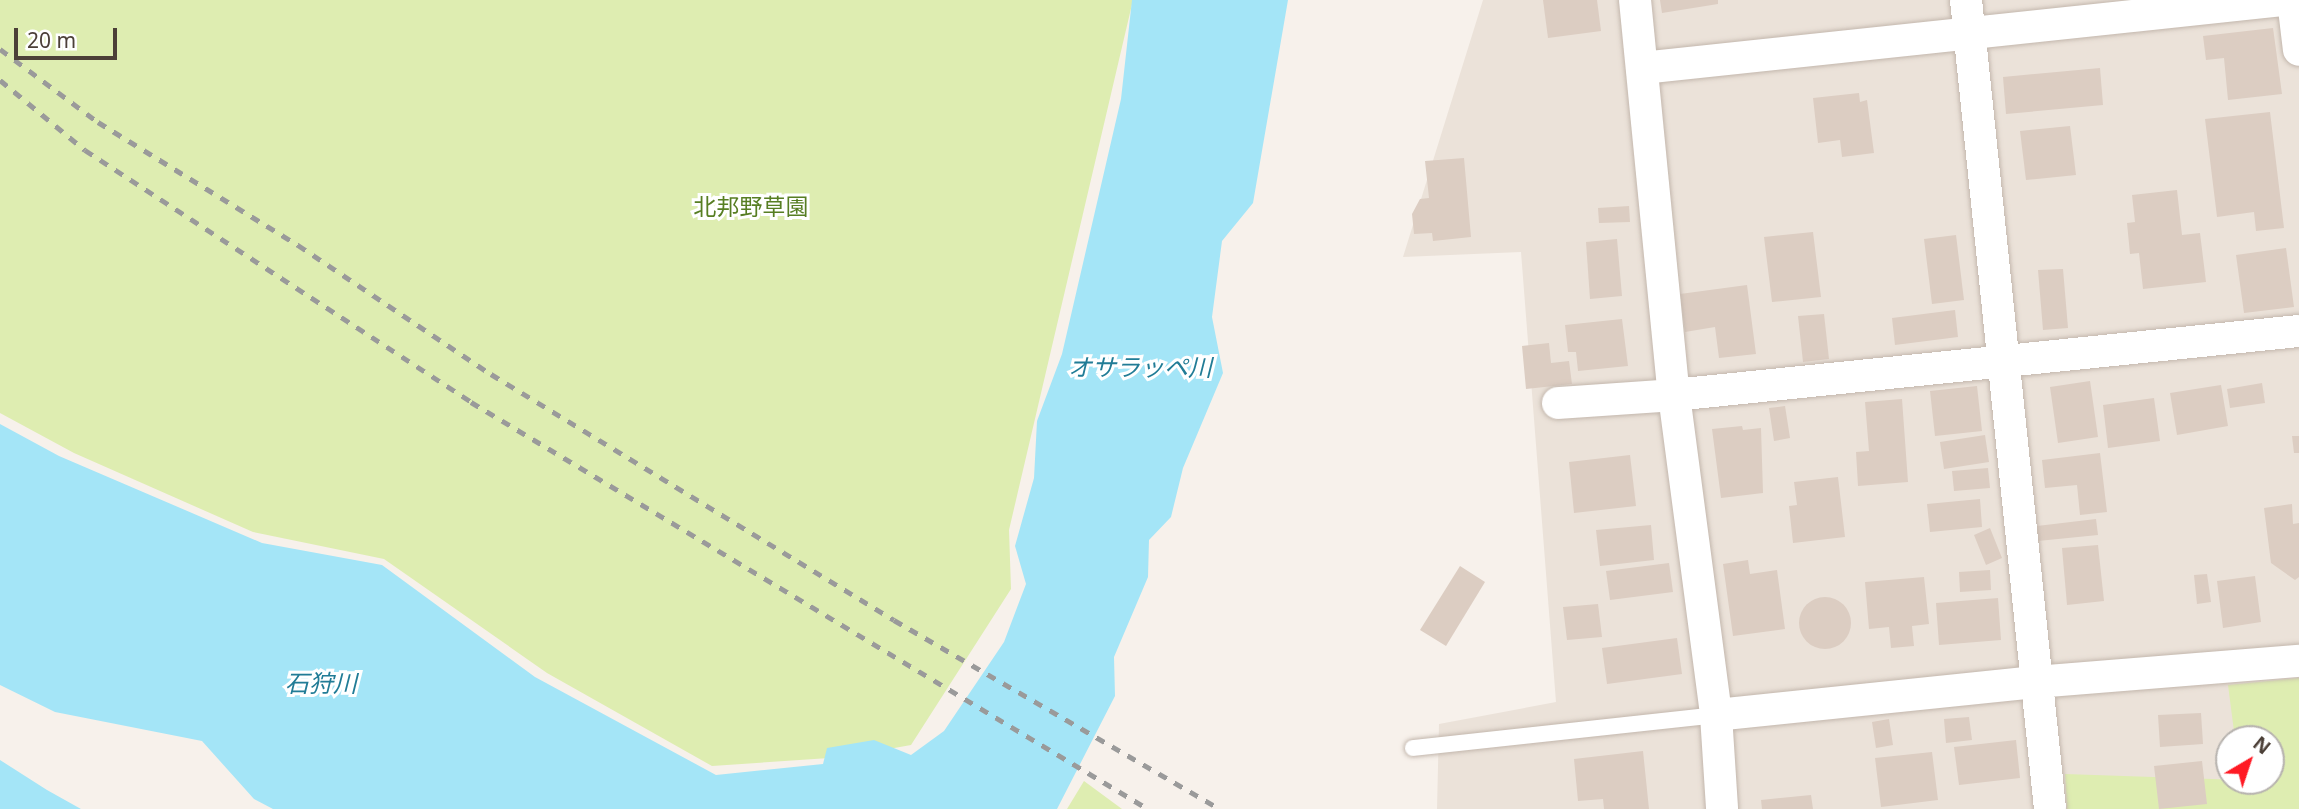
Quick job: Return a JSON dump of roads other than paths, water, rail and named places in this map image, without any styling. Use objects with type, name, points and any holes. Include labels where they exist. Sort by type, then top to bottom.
[{"type":"street","points":[[1634,0],[1674,395],[1716,715],[1722,809]]},
{"type":"street","points":[[1966,0],[2050,809]]},
{"type":"street","points":[[1642,68],[1970,31],[2284,0]]},
{"type":"street","points":[[2293,0],[2299,50]]},
{"type":"street","points":[[1558,403],[1674,395],[2299,331]]},
{"type":"street","points":[[1716,715],[2036,682],[2299,661]]},
{"type":"lane","points":[[1413,748],[1716,715]]},
{"type":"water","points":[[1132,0],[1288,0],[1253,203],[1222,241],[1212,317],[1223,373],[1183,468],[1171,517],[1149,540],[1148,577],[1114,657],[1115,696],[1057,809],[273,809],[254,799],[202,741],[55,712],[0,685],[0,424],[59,456],[262,543],[382,565],[535,677],[716,775],[823,764],[827,748],[874,740],[911,755],[944,731],[1004,642],[1026,584],[1015,546],[1034,478],[1037,421],[1062,354],[1121,99]]},
{"type":"water","points":[[0,760],[47,790],[81,809],[0,809]]},
{"type":"railway","points":[[0,49],[98,122],[298,245],[491,374],[894,620],[1220,809]]},
{"type":"railway","points":[[0,80],[85,150],[471,402],[1148,809]]},
{"type":"park label","name":"北邦野草園","points":[[751,206]]},
{"type":"water label","name":"オサラッペ川","points":[[1140,367]]},
{"type":"water label","name":"石狩川","points":[[321,683]]}]
